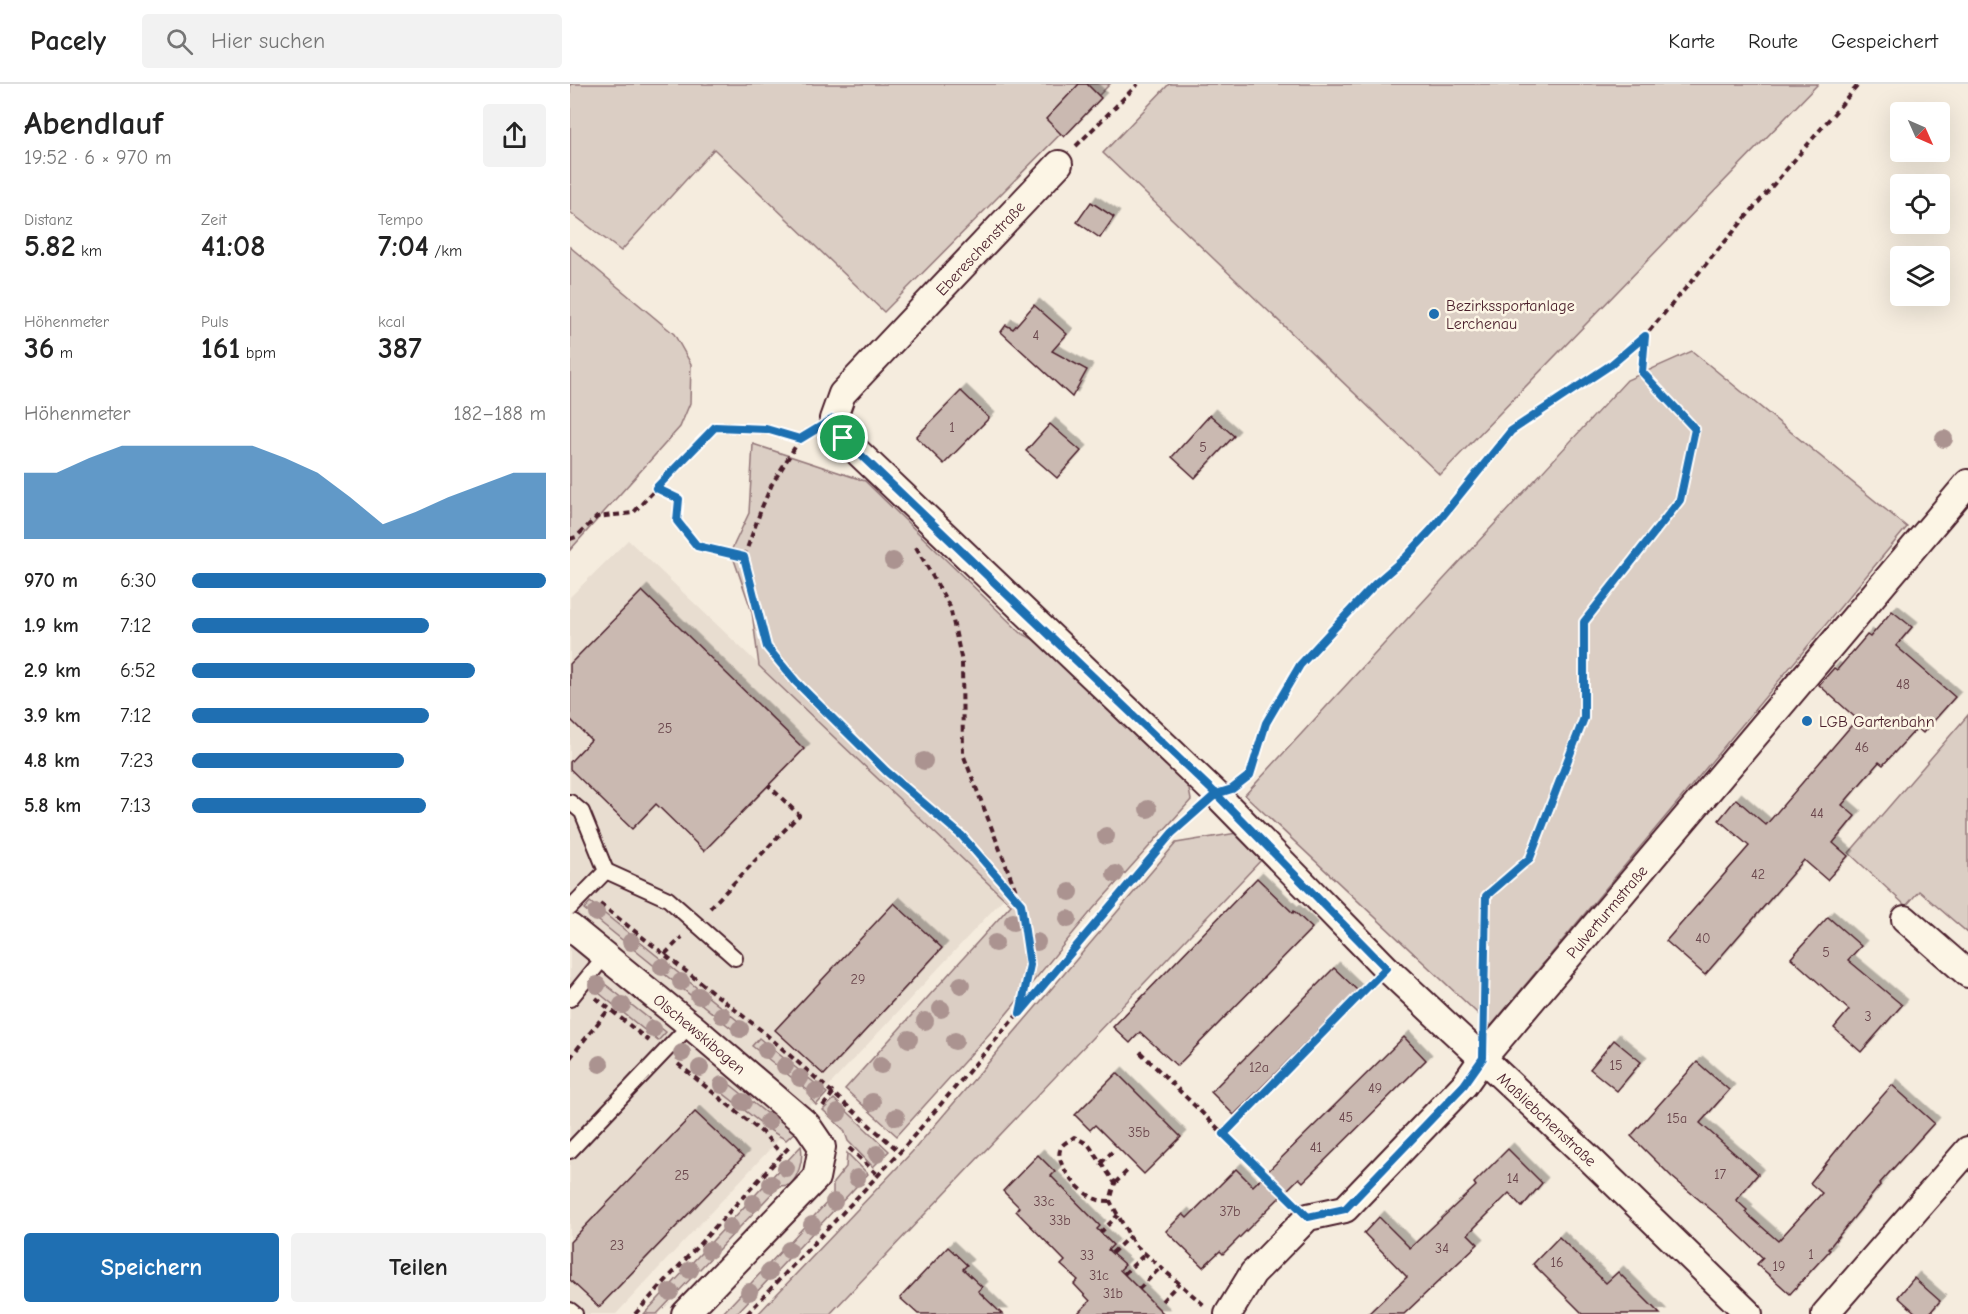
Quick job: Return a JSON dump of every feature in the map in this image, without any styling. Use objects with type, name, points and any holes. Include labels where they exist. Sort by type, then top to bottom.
[{"type":"street","name":"Ebereschenstraße","points":[[833,419],[842,394],[1059,164]]},
{"type":"street","name":"Maßliebchenstraße","points":[[833,419],[843,438],[1216,794],[1386,968],[1590,1159],[1749,1314]]},
{"type":"street","name":"Pulverturmstraße","points":[[1308,1217],[1345,1209],[1464,1085],[1483,1058],[1968,483]]},
{"type":"street","points":[[1905,919],[1968,974]]},
{"type":"street","name":"Olschewskibogen","points":[[570,927],[807,1125],[822,1147],[816,1178],[685,1314]]},
{"type":"street","points":[[1826,1314],[1968,1150]]},
{"type":"street","points":[[1217,1310],[1308,1217]]},
{"type":"lane","points":[[570,802],[582,812],[606,871],[668,899],[735,958]]},
{"type":"lane","points":[[570,908],[606,871]]},
{"type":"lane","points":[[570,999],[605,956]]},
{"type":"lane","points":[[570,1151],[690,1025]]},
{"type":"lane","points":[[570,1310],[575,1314]]},
{"type":"path","points":[[1059,164],[1138,84]]},
{"type":"path","points":[[747,1314],[900,1152],[1172,833],[1216,794],[1232,789],[1250,775],[1266,723],[1300,665],[1375,584],[1406,557],[1432,529],[1511,431],[1612,364],[1645,336],[1859,84]]},
{"type":"path","points":[[1483,1058],[1486,896],[1530,858],[1584,718],[1584,622],[1680,500],[1695,429],[1642,372],[1645,336]]},
{"type":"path","points":[[833,419],[800,439],[768,492],[744,557],[767,647],[796,682],[878,763],[962,836],[1021,904]]},
{"type":"path","points":[[570,539],[576,537],[597,517],[633,513],[715,427],[766,429],[800,439]]},
{"type":"path","points":[[656,488],[679,499],[677,521],[697,546],[744,557]]},
{"type":"path","points":[[914,544],[950,607],[962,662],[963,754],[1021,904],[1030,965],[1020,1013]]},
{"type":"path","points":[[665,954],[799,815],[768,785]]},
{"type":"path","points":[[585,892],[761,1030],[900,1152]]},
{"type":"path","points":[[1224,1134],[1386,968]]},
{"type":"path","points":[[570,1058],[609,1009]]},
{"type":"path","points":[[1140,1052],[1308,1217]]},
{"type":"path","points":[[1110,1201],[1096,1199],[1086,1193],[1066,1174],[1060,1157],[1060,1150],[1064,1144],[1074,1137],[1088,1143],[1115,1183]]},
{"type":"path","points":[[1101,1163],[1112,1152]]},
{"type":"path","points":[[635,1314],[782,1155]]},
{"type":"path","points":[[1128,1170],[1115,1183],[1110,1201],[1134,1244],[1179,1283],[1217,1310]]},
{"type":"path","points":[[1100,1233],[1118,1215]]},
{"type":"path","points":[[1112,1253],[1130,1236]]},
{"type":"path","points":[[1124,1274],[1146,1254]]},
{"type":"path","points":[[1139,1289],[1161,1267]]},
{"type":"path","points":[[1162,1301],[1179,1283]]},
{"type":"shaded area","points":[[570,84],[1110,84],[884,312],[714,149],[621,251],[570,212]]},
{"type":"shaded area","name":"Bezirkssportanlage Lerchenau","points":[[1169,84],[1818,84],[1440,475],[1103,153]]},
{"type":"shaded area","points":[[570,247],[674,334],[691,364],[690,403],[680,427],[570,550]]},
{"type":"shaded area","points":[[1692,351],[1907,527],[1491,1026],[1245,795],[1627,380]]},
{"type":"shaded area","points":[[753,444],[865,481],[1021,633],[1069,658],[1188,784],[1191,800],[1093,909],[999,1023],[897,1136],[845,1089],[1011,905],[759,666],[752,612],[731,551],[749,513]]},
{"type":"shaded area","points":[[628,540],[1004,898],[616,1314],[570,1314],[570,597]]},
{"type":"shaded area","points":[[1968,715],[1968,933],[1919,891],[1906,906],[1849,853]]},
{"type":"shaded area","points":[[1237,833],[1263,858],[830,1314],[758,1314],[912,1152],[1176,843]]},
{"type":"shaded area","points":[[590,902],[748,1029],[742,1037],[584,909]]},
{"type":"shaded area","points":[[596,977],[666,1032],[658,1041],[589,985]]},
{"type":"shaded area","points":[[759,1038],[827,1093],[816,1105],[811,1099],[811,1093],[752,1046]]},
{"type":"shaded area","points":[[722,1078],[766,1113],[777,1111],[797,1130],[786,1140],[771,1131],[715,1087]]},
{"type":"shaded area","points":[[834,1099],[889,1151],[873,1167],[848,1141],[844,1130],[823,1110]]},
{"type":"shaded area","points":[[801,1146],[800,1167],[791,1185],[779,1186],[657,1314],[644,1314]]},
{"type":"shaded area","points":[[847,1153],[868,1174],[736,1314],[722,1314],[833,1196],[833,1183],[846,1167]]},
{"type":"building","points":[[1079,84],[1087,84],[1101,98],[1064,137],[1046,119]]},
{"type":"building","points":[[1091,202],[1114,217],[1100,238],[1077,222]]},
{"type":"building","points":[[1034,305],[1067,334],[1052,351],[1087,370],[1072,397],[1001,332],[1006,325],[1013,329]]},
{"type":"building","points":[[961,391],[989,418],[944,464],[916,437]]},
{"type":"building","points":[[1210,415],[1234,436],[1195,478],[1172,457]]},
{"type":"building","points":[[1050,424],[1081,451],[1057,478],[1026,451]]},
{"type":"building","points":[[642,591],[804,749],[704,851],[656,804],[632,829],[570,769],[570,762],[591,740],[570,719],[570,664]]},
{"type":"building","points":[[1892,611],[1912,627],[1896,646],[1955,697],[1923,733],[1917,728],[1883,765],[1879,762],[1842,805],[1855,816],[1833,843],[1848,856],[1827,880],[1804,860],[1705,975],[1666,941],[1749,846],[1719,820],[1736,799],[1766,825],[1857,719],[1819,685],[1834,668],[1837,670],[1867,635],[1870,637]]},
{"type":"building","points":[[1257,878],[1312,928],[1177,1066],[1140,1032],[1130,1043],[1113,1027]]},
{"type":"building","points":[[894,903],[942,948],[824,1075],[775,1030]]},
{"type":"building","points":[[1828,917],[1861,946],[1848,960],[1902,1005],[1861,1052],[1834,1028],[1849,1010],[1791,958]]},
{"type":"building","points":[[1334,968],[1358,991],[1234,1115],[1211,1092]]},
{"type":"building","points":[[1404,1037],[1426,1060],[1303,1182],[1299,1178],[1223,1254],[1220,1251],[1203,1267],[1166,1231],[1183,1214],[1187,1218],[1236,1169],[1253,1186]]},
{"type":"building","points":[[1614,1040],[1641,1062],[1617,1091],[1590,1069]]},
{"type":"building","points":[[1697,1062],[1729,1090],[1700,1123],[1758,1174],[1736,1200],[1747,1210],[1745,1212],[1778,1241],[1822,1193],[1810,1183],[1892,1085],[1934,1123],[1880,1183],[1828,1249],[1830,1250],[1790,1294],[1757,1264],[1763,1258],[1721,1218],[1672,1177],[1631,1136]]},
{"type":"building","points":[[1117,1073],[1181,1137],[1144,1174],[1095,1125],[1090,1130],[1075,1115]]},
{"type":"building","points":[[695,1112],[743,1157],[599,1307],[570,1280],[570,1242]]},
{"type":"building","points":[[1508,1149],[1542,1183],[1522,1207],[1509,1193],[1468,1234],[1478,1244],[1404,1314],[1368,1314],[1407,1277],[1364,1233],[1379,1217],[1410,1248],[1476,1186],[1474,1183]]},
{"type":"building","points":[[1038,1155],[1055,1172],[1051,1176],[1100,1226],[1097,1229],[1113,1245],[1108,1250],[1125,1265],[1120,1270],[1164,1314],[1077,1314],[1090,1301],[1074,1284],[1078,1280],[1061,1265],[1065,1261],[1016,1211],[1019,1207],[1003,1191]]},
{"type":"building","points":[[1559,1237],[1606,1283],[1618,1272],[1660,1314],[1583,1314],[1533,1264]]},
{"type":"building","points":[[948,1247],[967,1265],[963,1269],[982,1287],[978,1291],[1002,1314],[918,1314],[900,1298]]},
{"type":"building","points":[[1914,1278],[1940,1301],[1929,1314],[1917,1314],[1898,1297]]},
{"type":"place","name":"Bezirkssportanlage Lerchenau","points":[[1434,314]]},
{"type":"place","name":"LGB Gartenbahn","points":[[1807,721]]},
{"type":"route","points":[[843,438],[833,419],[800,439],[766,429],[715,427],[656,488],[679,499],[677,521],[697,546],[744,557],[767,647],[796,682],[886,771],[962,836],[1021,904],[1030,965],[1020,1013],[1172,833],[1216,794],[1386,968],[1224,1134],[1308,1217],[1345,1209],[1464,1085],[1483,1058],[1486,896],[1530,858],[1584,718],[1584,622],[1680,500],[1695,429],[1642,372],[1645,336],[1612,364],[1511,431],[1432,529],[1406,557],[1375,584],[1300,665],[1266,723],[1250,775],[1232,789],[1216,794],[843,438]]}]
